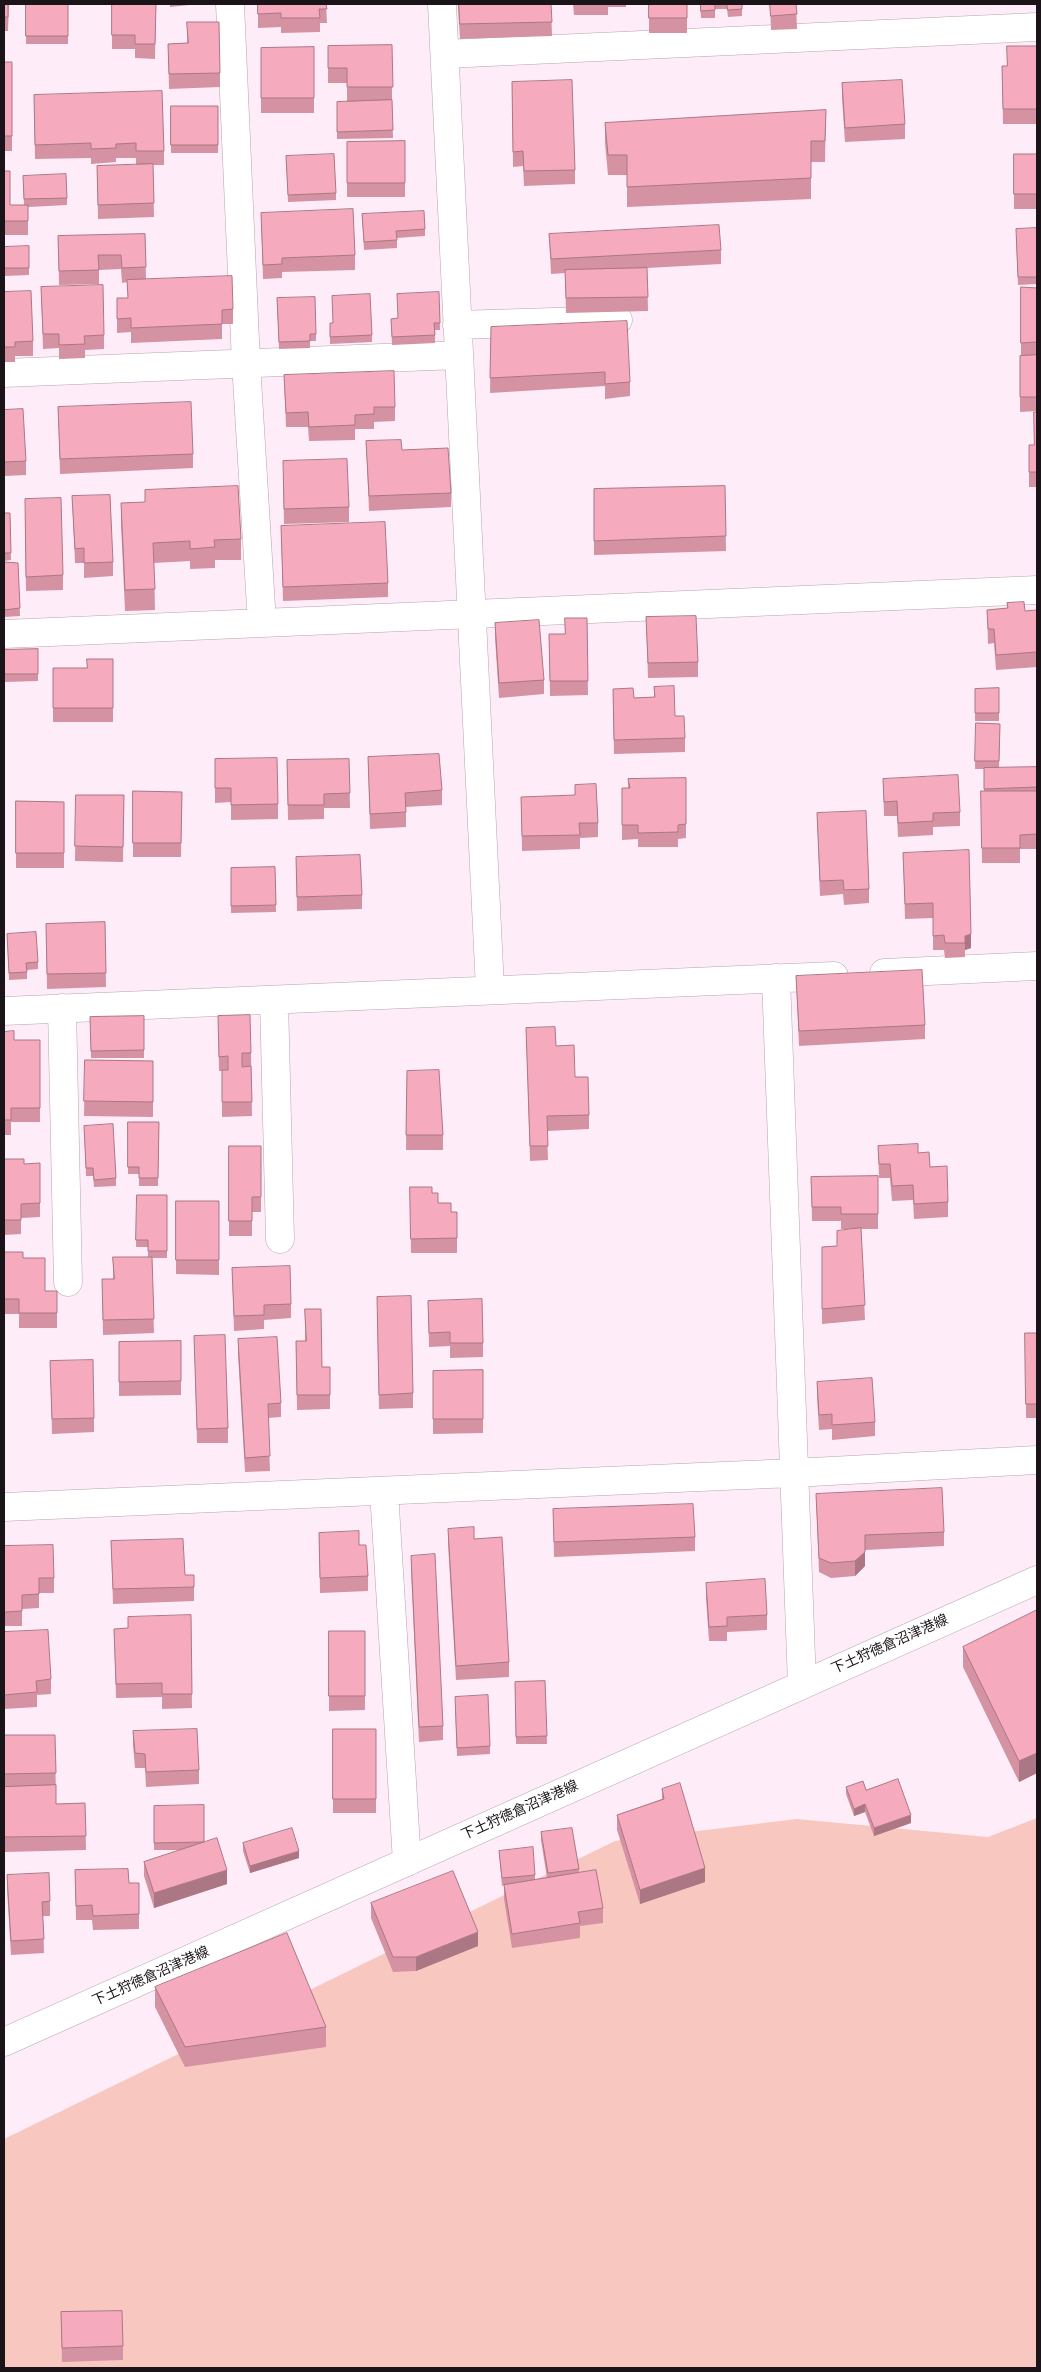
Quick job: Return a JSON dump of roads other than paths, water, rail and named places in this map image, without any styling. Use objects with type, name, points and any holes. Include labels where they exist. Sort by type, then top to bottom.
[{"type":"street","points":[[230,4],[246,363],[262,623]]},
{"type":"street","points":[[442,4],[470,613],[490,989]]},
{"type":"street","points":[[445,54],[1037,27]]},
{"type":"street","points":[[457,325],[618,320]]},
{"type":"street","points":[[4,372],[458,355]]},
{"type":"street","points":[[4,634],[1037,590]]},
{"type":"street","points":[[4,1011],[1037,966]]},
{"type":"street","points":[[776,978],[802,1685]]},
{"type":"street","points":[[274,1000],[280,1239]]},
{"type":"street","points":[[62,1008],[68,1282]]},
{"type":"street","points":[[4,1507],[794,1473],[1037,1460]]},
{"type":"street","points":[[384,1491],[407,1862]]},
{"type":"street","name":"下土狩徳倉沼津港線","points":[[4,2042],[1037,1580]]}]
